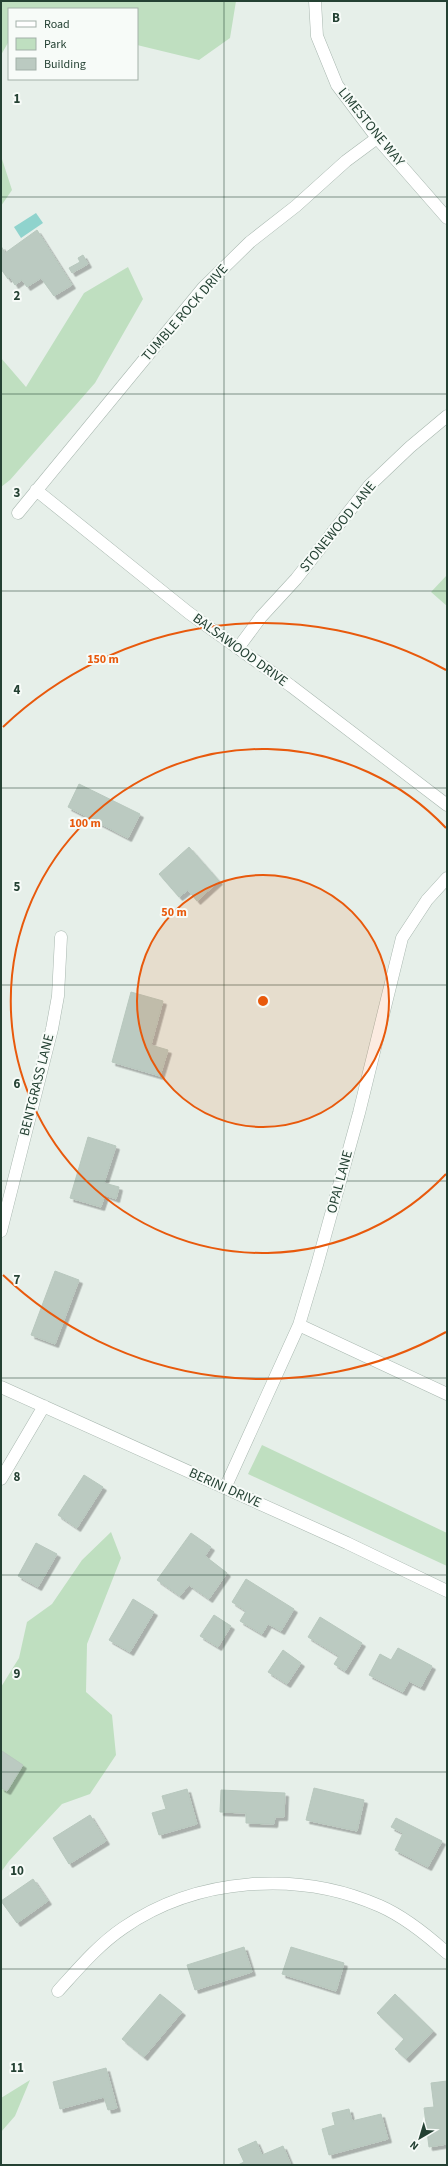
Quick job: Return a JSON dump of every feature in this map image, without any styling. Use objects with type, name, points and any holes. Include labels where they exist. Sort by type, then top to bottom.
[{"type":"street","name":"LIMESTONE WAY","points":[[315,1],[317,36],[337,85],[377,138],[447,218]]},
{"type":"street","name":"TUMBLE ROCK DRIVE","points":[[18,513],[204,288],[250,242],[296,206],[346,161],[377,138]]},
{"type":"street","name":"STONEWOOD LANE","points":[[238,648],[261,617],[296,579],[368,486],[410,447],[447,416]]},
{"type":"street","name":"BALSAWOOD DRIVE","points":[[36,490],[183,608],[447,805]]},
{"type":"street","name":"OPAL LANE","points":[[225,1488],[299,1325],[359,1113],[402,938],[427,900],[447,878]]},
{"type":"street","name":"BENTGRASS LANE","points":[[1,1231],[52,1029],[58,996],[61,938]]},
{"type":"street","points":[[299,1325],[447,1394]]},
{"type":"street","name":"BERINI DRIVE","points":[[1,1387],[347,1543],[447,1591]]},
{"type":"street","points":[[1,1479],[44,1406]]},
{"type":"street","points":[[58,1991],[92,1954],[122,1928],[135,1920],[149,1912],[177,1900],[206,1891],[237,1885],[295,1884],[325,1888],[354,1897],[381,1907],[406,1921],[447,1953]]},
{"type":"green space","points":[[1,1],[236,1],[230,38],[199,60],[138,45],[138,8],[8,8],[8,43],[1,55]]},
{"type":"green space","points":[[1,156],[12,190],[1,206]]},
{"type":"green space","points":[[128,267],[143,299],[95,383],[10,480],[1,487],[1,358],[26,387],[84,293]]},
{"type":"green space","points":[[447,575],[447,606],[431,592]]},
{"type":"green space","points":[[262,1445],[447,1533],[447,1566],[248,1474]]},
{"type":"green space","points":[[111,1532],[121,1558],[87,1644],[86,1692],[112,1715],[116,1755],[90,1794],[62,1804],[9,1861],[1,1872],[1,1687],[19,1658],[27,1622],[52,1604],[82,1560]]},
{"type":"green space","points":[[30,2080],[15,2116],[1,2132],[1,2098]]},
{"type":"water","points":[[36,213],[43,223],[21,238],[14,227]]},
{"type":"building","points":[[37,230],[72,285],[54,296],[41,278],[27,287],[22,280],[15,285],[10,277],[8,279],[1,269],[1,246],[5,253]]},
{"type":"building","points":[[83,255],[88,264],[72,273],[69,268],[80,262],[78,258]]},
{"type":"building","points":[[79,784],[140,814],[128,838],[68,807]]},
{"type":"building","points":[[189,847],[219,881],[197,901],[188,890],[179,897],[159,874]]},
{"type":"building","points":[[131,992],[163,1001],[151,1045],[168,1050],[160,1076],[112,1062]]},
{"type":"building","points":[[88,1137],[116,1146],[104,1183],[119,1187],[116,1199],[105,1195],[101,1207],[70,1198]]},
{"type":"building","points":[[55,1271],[79,1280],[55,1344],[31,1335]]},
{"type":"building","points":[[84,1475],[103,1487],[77,1528],[58,1515]]},
{"type":"building","points":[[191,1533],[211,1547],[205,1556],[227,1573],[209,1599],[189,1585],[180,1596],[157,1580]]},
{"type":"building","points":[[36,1543],[57,1554],[38,1587],[18,1576]]},
{"type":"building","points":[[246,1579],[294,1609],[281,1631],[268,1624],[262,1634],[240,1621],[246,1611],[232,1602]]},
{"type":"building","points":[[133,1599],[154,1612],[130,1652],[109,1640]]},
{"type":"building","points":[[214,1615],[231,1626],[218,1647],[200,1636]]},
{"type":"building","points":[[320,1617],[362,1643],[345,1671],[334,1664],[339,1656],[308,1637]]},
{"type":"building","points":[[398,1648],[432,1666],[421,1687],[409,1681],[403,1692],[369,1675],[380,1654],[391,1660]]},
{"type":"building","points":[[283,1650],[301,1663],[287,1684],[268,1672]]},
{"type":"building","points":[[2,1751],[23,1765],[7,1791],[1,1788]]},
{"type":"building","points":[[314,1788],[364,1800],[357,1831],[306,1820]]},
{"type":"building","points":[[187,1789],[197,1824],[159,1835],[152,1813],[166,1809],[162,1796]]},
{"type":"building","points":[[221,1790],[285,1793],[284,1817],[275,1817],[274,1824],[246,1823],[246,1813],[220,1812]]},
{"type":"building","points":[[90,1815],[106,1841],[69,1864],[53,1838]]},
{"type":"building","points":[[396,1818],[442,1841],[428,1867],[395,1850],[403,1833],[391,1827]]},
{"type":"building","points":[[33,1879],[48,1901],[17,1923],[1,1901]]},
{"type":"building","points":[[244,1947],[252,1972],[195,1990],[187,1965]]},
{"type":"building","points":[[291,1947],[344,1963],[336,1991],[282,1974]]},
{"type":"building","points":[[160,1994],[182,2012],[144,2057],[122,2039]]},
{"type":"building","points":[[395,1994],[433,2031],[406,2059],[395,2049],[404,2039],[377,2013]]},
{"type":"building","points":[[106,2068],[117,2108],[108,2110],[104,2097],[60,2109],[53,2082]]},
{"type":"building","points":[[447,2081],[447,2144],[429,2147],[424,2108],[434,2107],[431,2083]]},
{"type":"building","points":[[349,2109],[352,2121],[381,2114],[388,2139],[329,2155],[322,2129],[335,2125],[332,2113]]},
{"type":"building","points":[[256,2141],[262,2155],[283,2146],[291,2165],[238,2165],[244,2162],[238,2149]]}]
